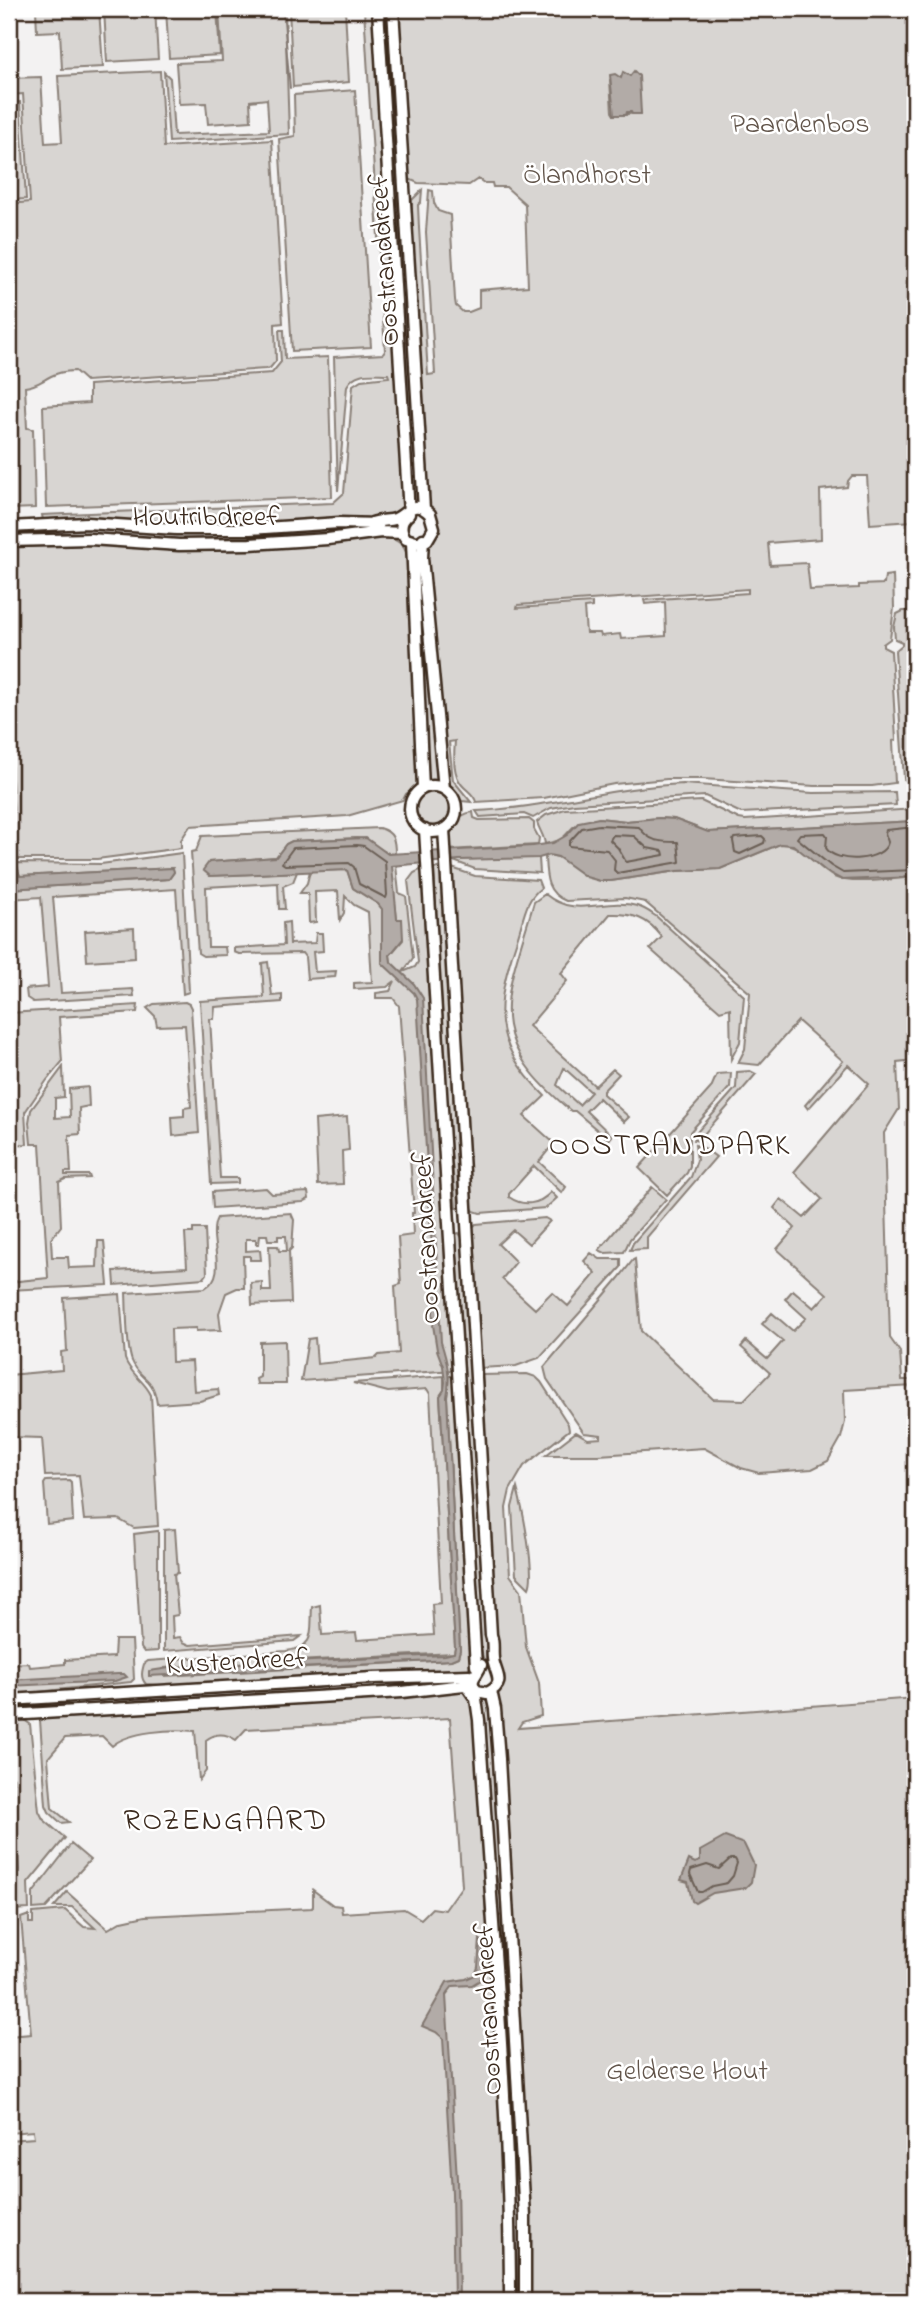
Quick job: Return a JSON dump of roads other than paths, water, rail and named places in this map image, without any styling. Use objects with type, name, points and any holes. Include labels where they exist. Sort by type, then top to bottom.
[{"type":"main road","name":"Oostranddreef","points":[[378,9],[405,515]]},
{"type":"main road","name":"Oostranddreef","points":[[393,9],[424,509],[430,514],[434,524],[432,534],[419,542]]},
{"type":"main road","name":"Houtribdreef","points":[[9,527],[87,523],[250,529],[392,524],[405,515],[424,509]]},
{"type":"main road","points":[[411,572],[419,542],[428,530],[428,520],[420,513],[405,515],[402,533],[419,542],[424,565],[444,789]]},
{"type":"main road","name":"Houtribdreef","points":[[9,541],[90,539],[179,545],[250,544],[390,531],[402,533]]},
{"type":"main road","points":[[373,534],[394,536],[408,550],[423,788]]},
{"type":"main road","points":[[433,786],[444,789],[453,796],[456,808],[452,822],[435,832],[425,830],[415,822],[411,812],[414,796],[423,788],[433,786]]},
{"type":"main road","name":"Oostranddreef","points":[[444,829],[491,1635],[485,1666]]},
{"type":"main road","name":"Oostranddreef","points":[[425,830],[475,1644],[485,1666]]},
{"type":"main road","points":[[485,1666],[499,1681],[476,1688],[474,1676],[485,1666]]},
{"type":"main road","name":"Kustendreef","points":[[9,1700],[373,1678],[476,1688]]},
{"type":"main road","name":"Kustendreef","points":[[9,1715],[402,1692],[446,1687],[476,1688]]},
{"type":"main road","name":"Oostranddreef","points":[[476,1688],[495,1714],[525,2217],[524,2301]]},
{"type":"main road","name":"Oostranddreef","points":[[476,1688],[510,2216],[510,2301]]},
{"type":"water","points":[[634,71],[639,76],[641,114],[627,112],[626,115],[614,115],[610,75],[615,74],[621,78],[623,72],[630,76]]},
{"type":"water","points":[[9,717],[16,863],[20,876],[173,868],[174,872],[169,879],[9,889]]},
{"type":"water","points":[[599,818],[626,821],[674,819],[708,832],[915,821],[915,877],[842,880],[827,872],[793,845],[780,844],[720,869],[677,871],[611,881],[586,877],[558,857],[549,855],[539,858],[459,860],[392,866],[397,919],[402,919],[403,939],[390,955],[391,962],[414,984],[423,998],[441,1342],[448,1376],[460,1650],[458,1657],[451,1660],[149,1676],[149,1671],[176,1667],[445,1655],[454,1653],[455,1647],[440,1396],[445,1382],[433,1325],[432,1249],[417,999],[382,963],[382,909],[353,888],[347,870],[210,876],[203,870],[209,862],[276,857],[286,844],[292,841],[366,838],[388,854],[533,846],[553,843],[567,835],[579,822]]},
{"type":"water","points":[[124,1674],[127,1677],[115,1681],[9,1686],[9,1680]]},
{"type":"water","points":[[725,1837],[744,1844],[754,1865],[751,1882],[745,1888],[713,1893],[695,1903],[692,1901],[688,1882],[681,1880],[689,1860],[695,1863],[700,1861],[700,1851]]},
{"type":"water","points":[[480,1939],[484,1959],[480,1980],[472,1985],[453,1986],[446,1995],[457,2179],[459,2301],[454,2301],[452,2193],[443,2038],[422,2026],[447,1982],[475,1975]]},
{"type":"waterway","points":[[283,9],[290,88]]},
{"type":"district","name":"OOSTRANDPARK","points":[[670,1147]]},
{"type":"district","name":"ROZENGAARD","points":[[226,1822]]},
{"type":"park label","name":"Paardenbos","points":[[800,125]]},
{"type":"park label","name":"Ölandhorst","points":[[587,176]]},
{"type":"park label","name":"Gelderse Hout","points":[[687,2072]]}]
